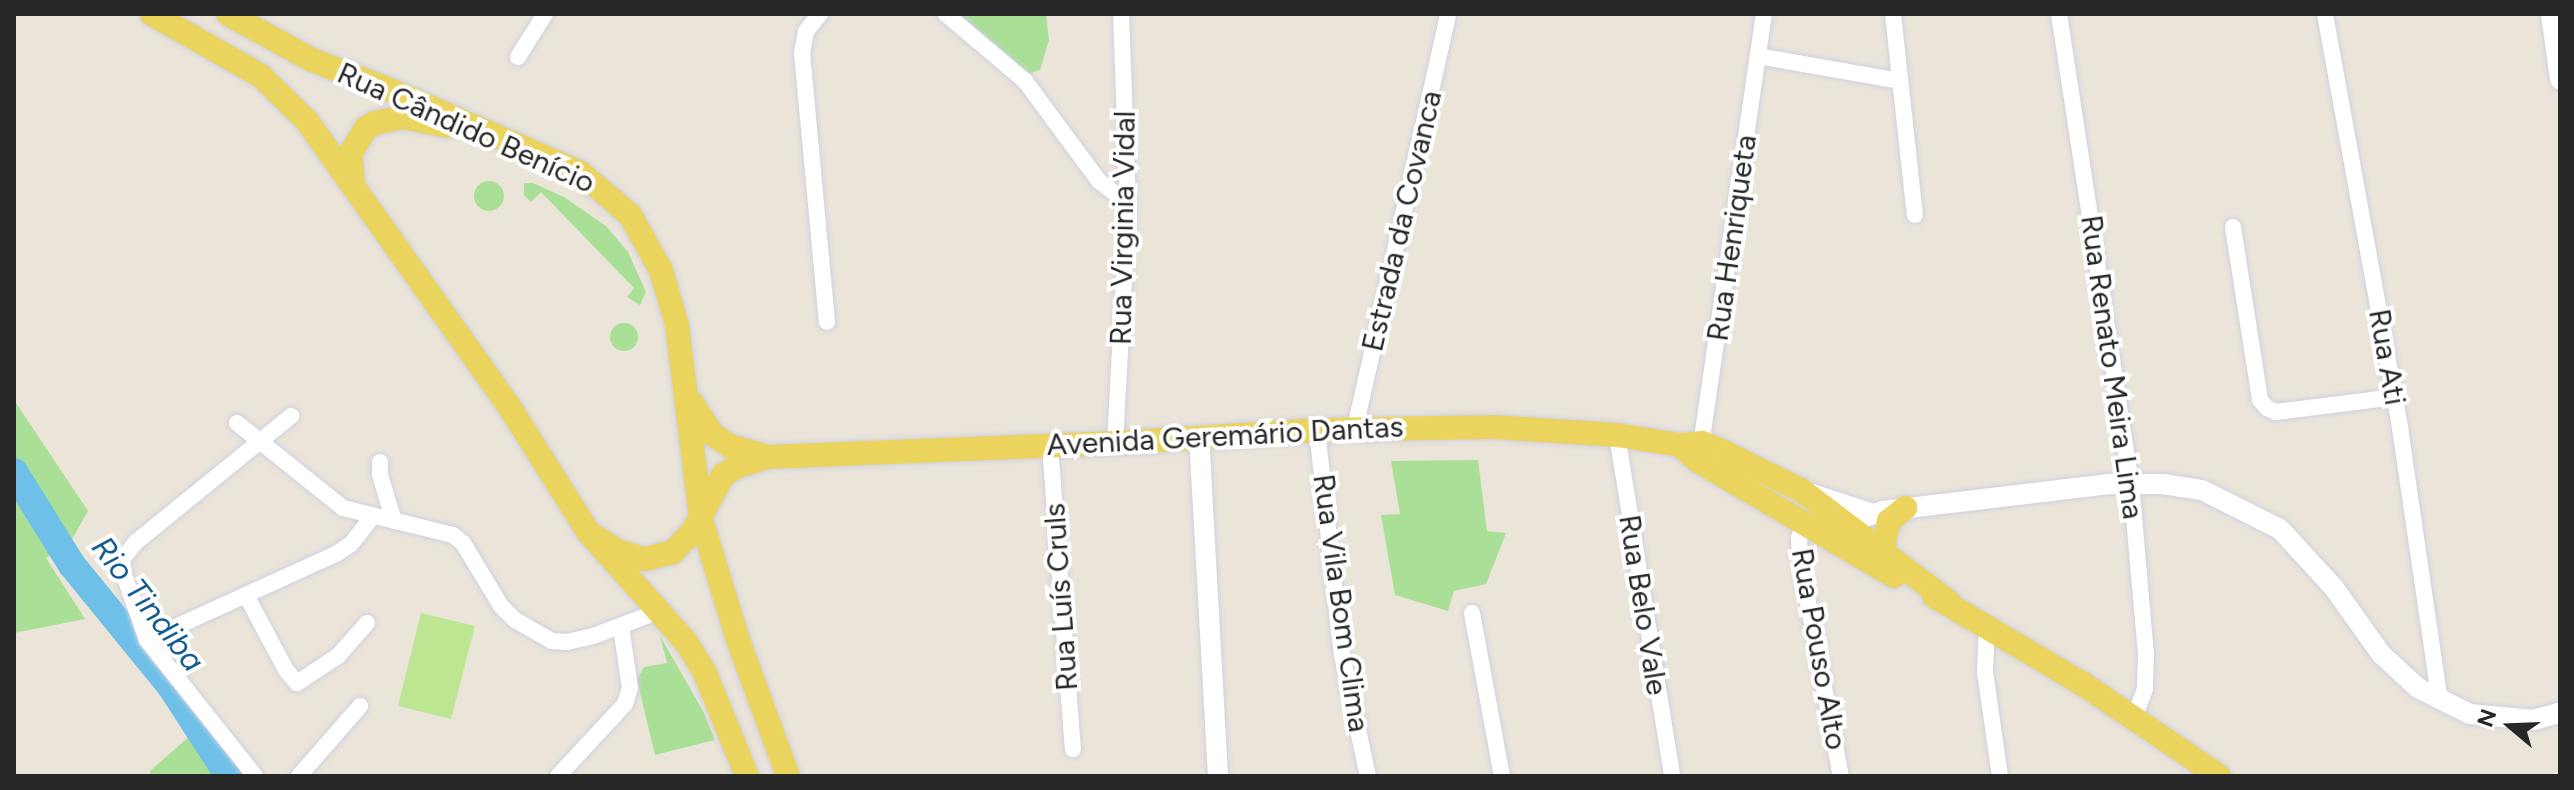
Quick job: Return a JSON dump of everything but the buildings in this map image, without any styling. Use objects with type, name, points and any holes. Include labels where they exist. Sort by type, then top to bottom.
[{"type":"main road","name":"Rua Cândido Benício","points":[[152,14],[261,76],[298,110],[507,403],[589,533],[686,642],[705,673],[747,776]]},
{"type":"main road","name":"Rua Cândido Benício","points":[[237,16],[312,60],[581,173],[630,215],[661,270],[677,325],[701,519],[738,640],[788,776]]},
{"type":"main road","points":[[353,183],[349,168],[354,146],[366,128],[387,118],[403,117],[500,138]]},
{"type":"main road","name":"Avenida Geremário Dantas","points":[[686,385],[693,406],[712,434],[730,446],[768,457]]},
{"type":"main road","name":"Avenida Geremário Dantas","points":[[589,533],[629,556],[658,558],[677,549],[701,519],[723,475],[738,466],[768,457],[1115,443],[1355,428],[1494,427],[1617,435],[1745,460],[1801,490],[1949,602]]},
{"type":"main road","name":"Avenida Geremário Dantas","points":[[1693,450],[1853,555],[1987,624],[2219,776]]},
{"type":"main road","points":[[1885,555],[1884,541],[1889,521],[1905,508]]},
{"type":"main road","points":[[1804,523],[1846,523]]},
{"type":"street","points":[[518,57],[545,14]]},
{"type":"street","points":[[820,14],[806,31],[802,53],[827,322]]},
{"type":"street","points":[[946,14],[1016,72],[1099,181],[1128,204]]},
{"type":"street","name":"Rua Virginia Vidal","points":[[1115,443],[1128,204],[1121,14]]},
{"type":"street","name":"Estrada da Covanca","points":[[1355,428],[1448,14]]},
{"type":"street","name":"Rua Henriqueta","points":[[1693,450],[1764,14]]},
{"type":"street","points":[[1893,14],[1915,215]]},
{"type":"street","name":"Rua Renato Meira Lima","points":[[2059,14],[2131,483],[2146,656],[2145,689],[2133,720]]},
{"type":"street","name":"Rua Ati","points":[[2325,14],[2394,397],[2440,701]]},
{"type":"street","points":[[2551,14],[2560,79]]},
{"type":"street","points":[[1758,56],[1900,81]]},
{"type":"street","points":[[2233,227],[2260,400],[2267,408],[2276,412],[2394,397]]},
{"type":"street","points":[[255,776],[147,640],[124,584],[122,569],[128,549],[291,416]]},
{"type":"street","points":[[237,423],[343,508],[371,518],[453,535],[463,543],[501,606],[515,620],[552,641],[567,642],[659,611]]},
{"type":"street","name":"Rua Vila Bom Clima","points":[[1317,430],[1342,655],[1368,776]]},
{"type":"street","name":"Rua Belo Vale","points":[[1617,435],[1672,776]]},
{"type":"street","points":[[1199,436],[1218,776]]},
{"type":"street","name":"Rua Luís Cruls","points":[[1050,445],[1073,749]]},
{"type":"street","points":[[380,462],[380,475],[394,521]]},
{"type":"street","points":[[1846,523],[1905,508],[2131,483],[2202,490],[2230,501],[2280,529],[2334,588],[2396,671],[2440,701],[2470,714],[2503,719],[2533,720],[2560,713]]},
{"type":"street","points":[[1801,490],[1873,514]]},
{"type":"street","points":[[147,640],[336,554],[351,544],[371,518]]},
{"type":"street","name":"Rua Pouso Alto","points":[[1804,523],[1799,538],[1800,560],[1841,776]]},
{"type":"street","points":[[247,597],[286,670],[297,683],[338,656],[367,623]]},
{"type":"street","points":[[1472,613],[1502,776]]},
{"type":"street","points":[[1987,624],[1986,685],[2000,776]]},
{"type":"street","points":[[558,776],[625,704],[630,688],[621,626]]},
{"type":"street","points":[[299,776],[360,706]]},
{"type":"green space","points":[[956,14],[1046,14],[1049,40],[1040,70],[1028,74]]},
{"type":"green space","points":[[489,181],[495,182],[503,190],[503,202],[495,210],[489,211],[483,210],[475,202],[474,196],[475,190],[483,182]]},
{"type":"green space","points":[[524,183],[533,183],[564,197],[606,226],[628,252],[646,292],[640,305],[627,297],[634,288],[541,192],[531,202],[524,195]]},
{"type":"green space","points":[[624,323],[634,327],[638,337],[634,347],[624,351],[614,347],[610,337],[614,327]]},
{"type":"green space","points":[[14,400],[88,511],[71,541],[46,558],[85,619],[14,633]]},
{"type":"green space","points":[[1478,460],[1487,531],[1506,533],[1486,584],[1454,591],[1448,611],[1395,595],[1381,515],[1400,514],[1391,461]]},
{"type":"green space","points":[[421,613],[475,626],[451,719],[398,706]]},
{"type":"green space","points":[[660,636],[703,711],[715,740],[655,755],[637,680],[644,667],[667,663]]},
{"type":"green space","points":[[191,735],[217,776],[150,776],[150,771]]},
{"type":"waterway","name":"Rio Tindiba","points":[[14,472],[72,565],[170,685],[229,776]]}]
